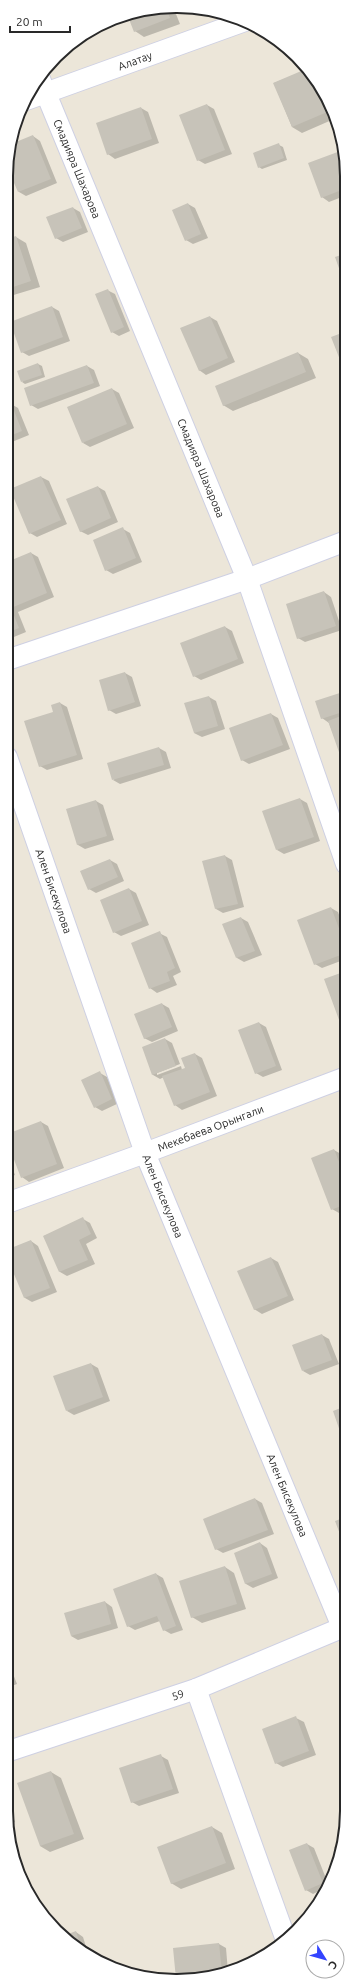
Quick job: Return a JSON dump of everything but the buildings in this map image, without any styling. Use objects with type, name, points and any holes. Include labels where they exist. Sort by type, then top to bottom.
[{"type":"street","name":"Алатау","points":[[42,86],[237,24]]},
{"type":"street","name":"Смадияра Шахарова","points":[[42,86],[247,579],[340,847]]},
{"type":"street","points":[[13,658],[247,579],[340,544]]},
{"type":"street","name":"Ален Бисекулова","points":[[13,774],[145,1153],[340,1617]]},
{"type":"street","name":"Мекебаева Орынгали","points":[[13,1200],[145,1153],[340,1079]]},
{"type":"street","name":"59","points":[[13,1750],[196,1689],[340,1629]]},
{"type":"street","points":[[196,1689],[284,1933]]}]
